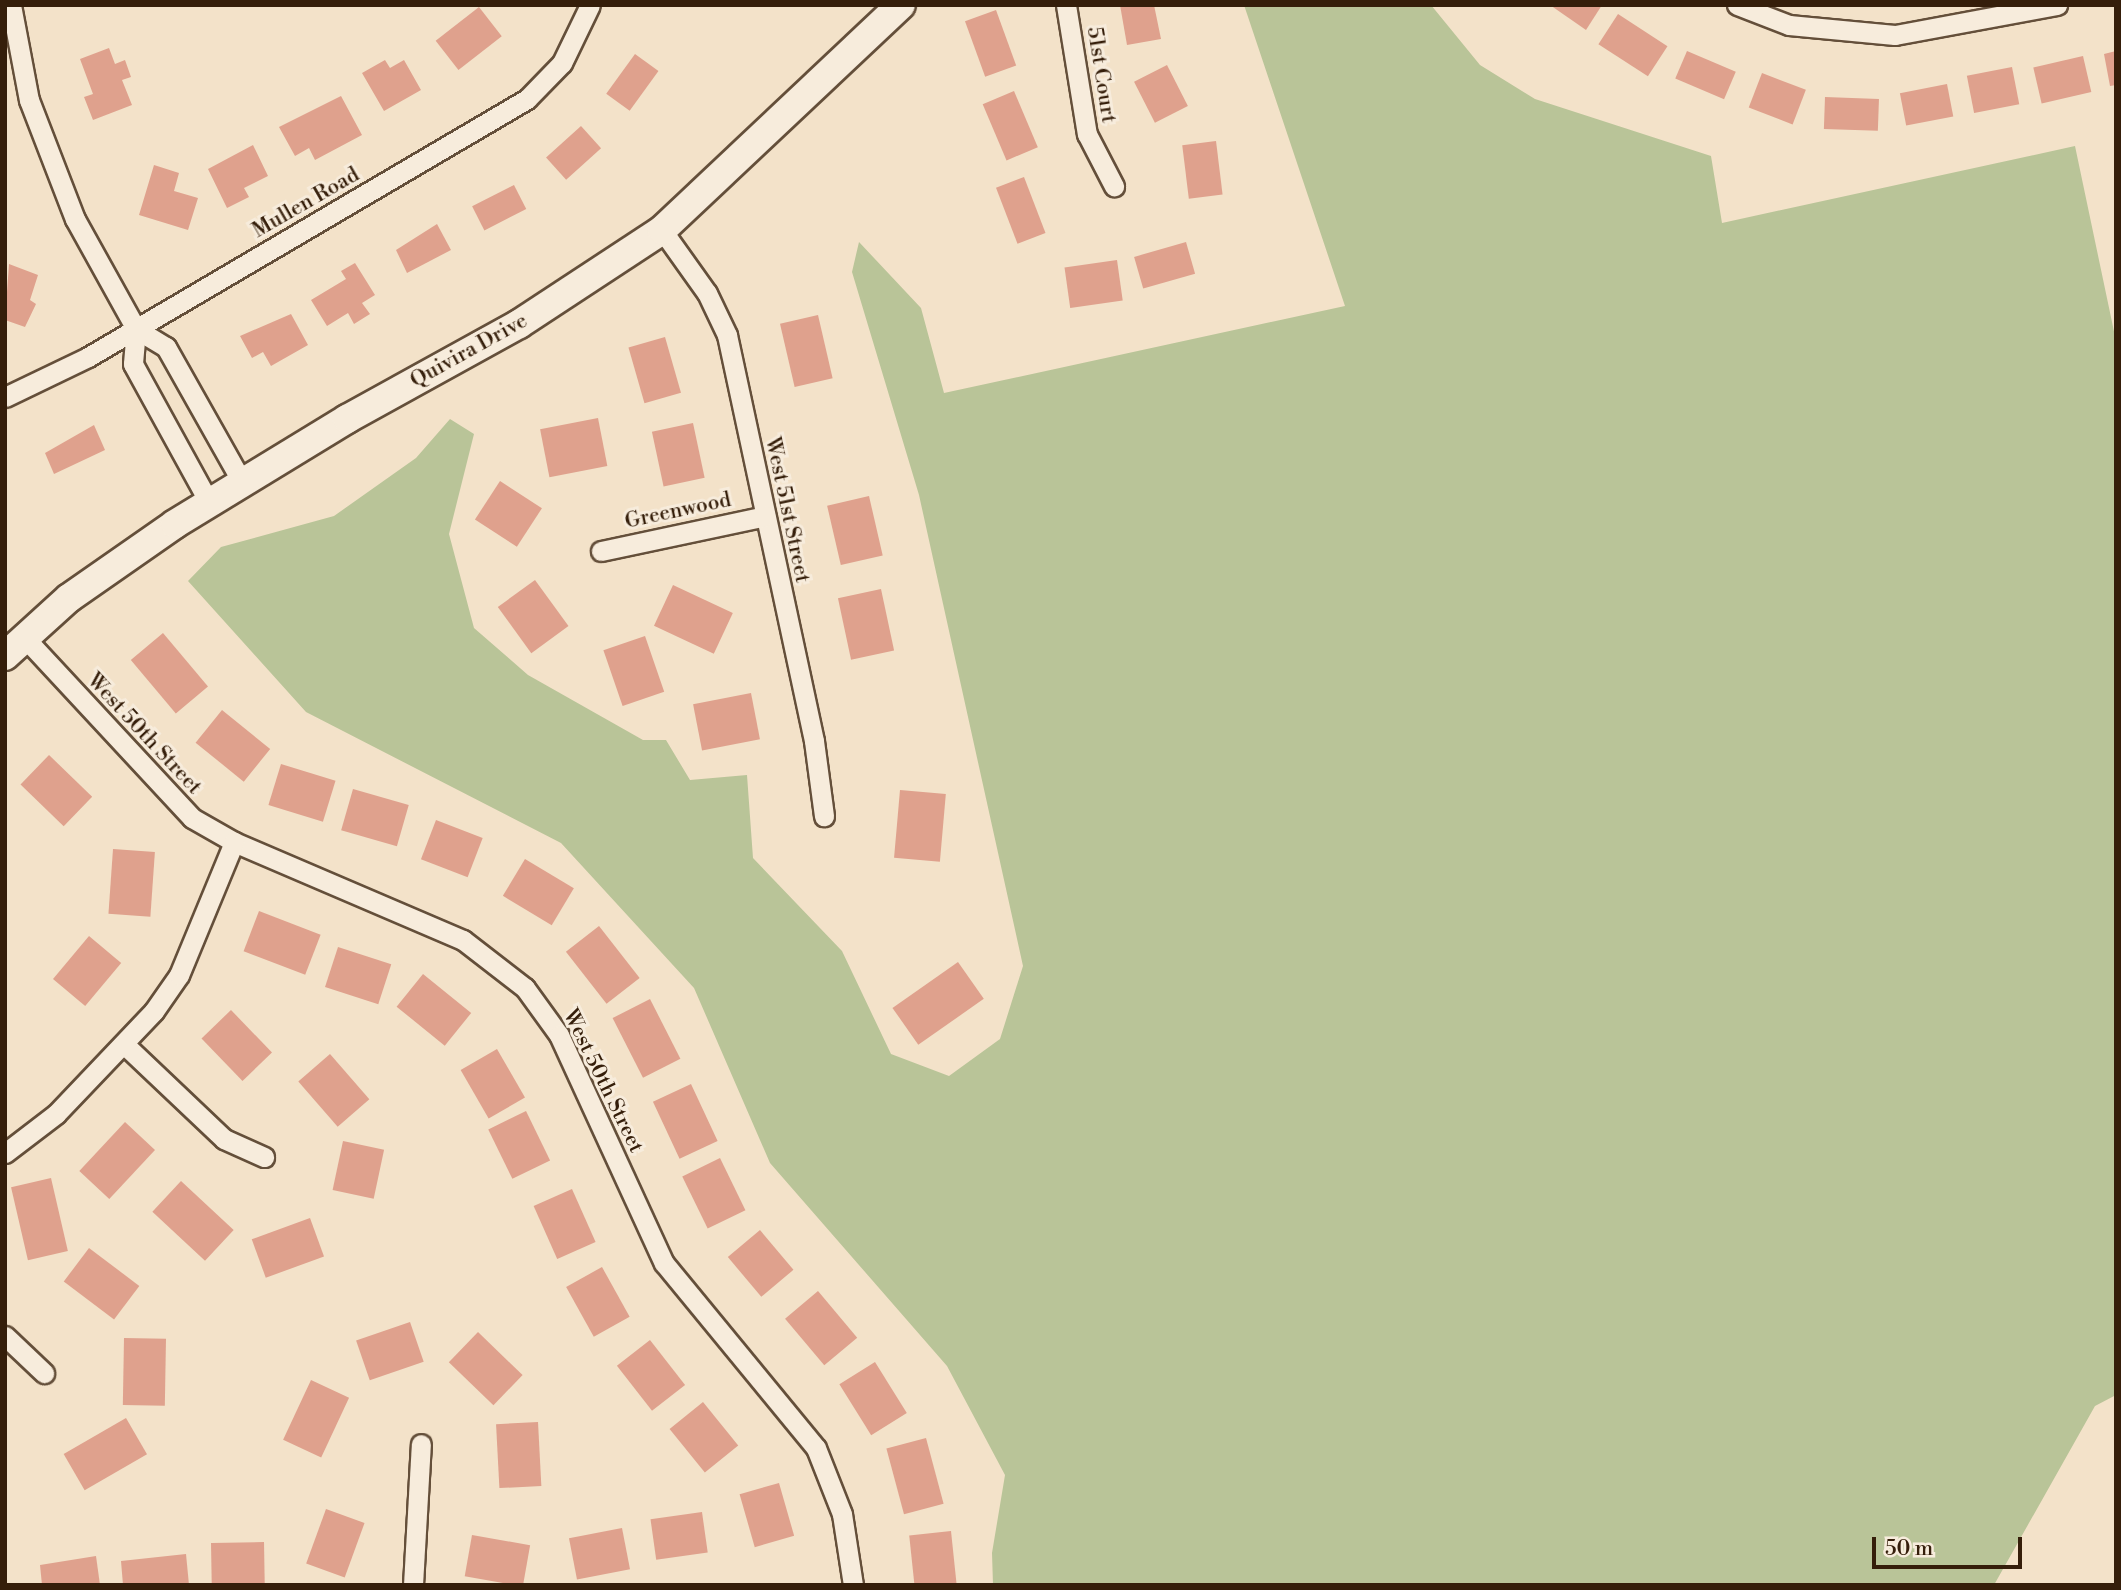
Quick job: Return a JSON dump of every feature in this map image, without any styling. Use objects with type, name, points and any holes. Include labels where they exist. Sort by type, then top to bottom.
[{"type":"main road","name":"Quivira Drive","points":[[15,646],[112,567],[209,502],[519,324],[662,230],[901,5]]},
{"type":"street","points":[[11,5],[29,100],[50,163],[136,329],[166,347],[242,482]]},
{"type":"street","name":"Mullen Road","points":[[5,397],[136,329],[527,99],[562,63],[590,5]]},
{"type":"street","name":"51st Court","points":[[1066,5],[1087,134],[1114,186]]},
{"type":"street","points":[[1737,5],[1789,25],[1895,35],[2057,5]]},
{"type":"street","name":"West 51st Street","points":[[662,230],[707,293],[727,335],[814,741],[824,816]]},
{"type":"street","points":[[136,329],[133,364],[209,502]]},
{"type":"street","name":"Greenwood","points":[[601,551],[765,516]]},
{"type":"street","name":"West 50th Street","points":[[15,646],[177,805],[234,842],[463,940],[525,988],[559,1035],[664,1263],[816,1448],[842,1514],[853,1585]]},
{"type":"street","points":[[5,1153],[126,1046],[179,975],[234,842]]},
{"type":"street","points":[[126,1046],[224,1139],[264,1157]]},
{"type":"street","points":[[5,1336],[44,1373]]},
{"type":"street","points":[[413,1585],[421,1444]]},
{"type":"green space","points":[[1244,5],[1431,5],[1480,65],[1535,99],[1711,156],[1722,223],[2075,146],[2116,341],[2116,1395],[2095,1406],[1994,1585],[993,1585],[992,1553],[1005,1475],[947,1366],[770,1163],[694,988],[561,843],[306,712],[188,581],[221,547],[334,516],[416,458],[450,419],[474,434],[449,534],[474,628],[528,675],[643,740],[666,740],[690,780],[747,775],[753,858],[842,951],[891,1054],[949,1076],[1000,1039],[1023,966],[919,495],[852,272],[859,242],[921,308],[944,393],[1345,306]]},
{"type":"building","points":[[1120,5],[1154,5],[1161,39],[1127,45]]},
{"type":"building","points":[[1550,5],[1602,5],[1586,30]]},
{"type":"building","points":[[479,7],[502,36],[458,70],[436,41]]},
{"type":"building","points":[[996,10],[1016,65],[985,77],[965,21]]},
{"type":"building","points":[[1618,14],[1667,46],[1648,76],[1598,44]]},
{"type":"building","points":[[109,48],[115,64],[125,60],[131,77],[122,80],[132,105],[93,120],[84,97],[93,94],[80,59]]},
{"type":"building","points":[[1687,51],[1736,72],[1724,99],[1675,79]]},
{"type":"building","points":[[2116,51],[2116,85],[2110,86],[2104,54]]},
{"type":"building","points":[[635,54],[658,71],[630,111],[606,94]]},
{"type":"building","points":[[2083,56],[2091,92],[2042,104],[2033,67]]},
{"type":"building","points":[[385,60],[390,68],[404,60],[421,90],[384,111],[362,73]]},
{"type":"building","points":[[1167,65],[1188,106],[1155,123],[1134,82]]},
{"type":"building","points":[[2012,67],[2019,104],[1974,113],[1967,76]]},
{"type":"building","points":[[1762,73],[1806,90],[1793,124],[1749,108]]},
{"type":"building","points":[[1947,84],[1953,116],[1906,126],[1900,93]]},
{"type":"building","points":[[1014,91],[1038,147],[1007,160],[983,104]]},
{"type":"building","points":[[341,96],[362,135],[315,160],[309,148],[295,156],[279,127]]},
{"type":"building","points":[[1825,97],[1879,99],[1878,131],[1824,129]]},
{"type":"building","points":[[581,126],[601,148],[566,180],[546,157]]},
{"type":"building","points":[[1216,141],[1223,195],[1189,199],[1182,145]]},
{"type":"building","points":[[253,145],[268,176],[244,188],[249,197],[227,208],[208,169]]},
{"type":"building","points":[[154,165],[179,173],[174,191],[198,198],[188,230],[139,215]]},
{"type":"building","points":[[1024,177],[1046,233],[1017,244],[996,188]]},
{"type":"building","points":[[514,185],[526,209],[484,230],[472,206]]},
{"type":"building","points":[[437,224],[451,250],[407,273],[396,250]]},
{"type":"building","points":[[1186,242],[1195,274],[1143,289],[1134,257]]},
{"type":"building","points":[[1117,260],[1123,301],[1070,308],[1065,267]]},
{"type":"building","points":[[355,263],[375,295],[362,303],[370,314],[354,324],[348,313],[327,326],[311,300],[346,279],[341,271]]},
{"type":"building","points":[[9,264],[38,275],[30,300],[36,304],[25,327],[5,320]]},
{"type":"building","points":[[291,314],[308,345],[271,366],[263,352],[252,358],[240,336]]},
{"type":"building","points":[[818,315],[833,378],[795,387],[780,324]]},
{"type":"building","points":[[665,337],[681,393],[644,403],[628,347]]},
{"type":"building","points":[[598,418],[607,466],[549,477],[540,429]]},
{"type":"building","points":[[693,423],[705,478],[664,487],[652,432]]},
{"type":"building","points":[[94,425],[105,450],[54,474],[45,453]]},
{"type":"building","points":[[500,481],[542,508],[517,547],[475,520]]},
{"type":"building","points":[[869,496],[883,555],[841,565],[827,506]]},
{"type":"building","points":[[535,580],[569,626],[531,653],[498,607]]},
{"type":"building","points":[[673,585],[733,613],[714,654],[654,626]]},
{"type":"building","points":[[881,589],[894,651],[851,660],[838,598]]},
{"type":"building","points":[[163,633],[208,687],[176,714],[131,660]]},
{"type":"building","points":[[645,636],[664,692],[623,706],[603,650]]},
{"type":"building","points":[[751,693],[760,739],[702,750],[693,704]]},
{"type":"building","points":[[222,710],[270,749],[244,782],[196,743]]},
{"type":"building","points":[[49,755],[92,797],[64,826],[21,784]]},
{"type":"building","points":[[281,764],[336,781],[323,822],[268,805]]},
{"type":"building","points":[[353,789],[409,805],[397,846],[341,830]]},
{"type":"building","points":[[900,790],[946,794],[940,862],[894,858]]},
{"type":"building","points":[[436,820],[483,838],[468,877],[421,859]]},
{"type":"building","points":[[113,849],[155,852],[150,917],[108,914]]},
{"type":"building","points":[[525,859],[574,888],[552,925],[503,896]]},
{"type":"building","points":[[259,911],[321,935],[305,975],[244,951]]},
{"type":"building","points":[[599,926],[640,978],[607,1004],[566,952]]},
{"type":"building","points":[[89,936],[121,963],[85,1006],[53,979]]},
{"type":"building","points":[[338,947],[391,964],[378,1004],[325,987]]},
{"type":"building","points":[[958,962],[984,999],[918,1045],[892,1008]]},
{"type":"building","points":[[423,974],[471,1013],[445,1046],[397,1007]]},
{"type":"building","points":[[650,999],[680,1059],[643,1078],[613,1018]]},
{"type":"building","points":[[231,1010],[272,1052],[242,1081],[202,1038]]},
{"type":"building","points":[[497,1049],[525,1097],[489,1118],[461,1070]]},
{"type":"building","points":[[330,1054],[369,1099],[338,1127],[298,1082]]},
{"type":"building","points":[[691,1084],[718,1141],[680,1159],[653,1102]]},
{"type":"building","points":[[526,1111],[550,1160],[512,1179],[488,1129]]},
{"type":"building","points":[[125,1122],[155,1150],[109,1199],[79,1171]]},
{"type":"building","points":[[343,1141],[384,1150],[374,1199],[333,1190]]},
{"type":"building","points":[[720,1158],[745,1210],[708,1229],[682,1176]]},
{"type":"building","points":[[51,1178],[68,1251],[28,1260],[11,1187]]},
{"type":"building","points":[[181,1181],[234,1230],[205,1261],[152,1212]]},
{"type":"building","points":[[572,1189],[596,1242],[557,1259],[534,1206]]},
{"type":"building","points":[[310,1218],[324,1257],[266,1278],[252,1239]]},
{"type":"building","points":[[760,1230],[793,1270],[761,1297],[728,1257]]},
{"type":"building","points":[[89,1248],[139,1286],[114,1319],[64,1282]]},
{"type":"building","points":[[602,1267],[630,1317],[594,1337],[566,1287]]},
{"type":"building","points":[[818,1291],[857,1338],[824,1365],[785,1319]]},
{"type":"building","points":[[410,1322],[424,1362],[370,1380],[356,1341]]},
{"type":"building","points":[[478,1332],[523,1375],[493,1405],[449,1362]]},
{"type":"building","points":[[124,1338],[166,1339],[165,1406],[123,1405]]},
{"type":"building","points":[[650,1340],[685,1385],[652,1411],[617,1366]]},
{"type":"building","points":[[875,1362],[907,1413],[871,1435],[839,1384]]},
{"type":"building","points":[[311,1380],[349,1398],[321,1458],[283,1440]]},
{"type":"building","points":[[703,1402],[738,1446],[705,1473],[670,1429]]},
{"type":"building","points":[[126,1418],[147,1454],[85,1490],[64,1454]]},
{"type":"building","points":[[538,1422],[541,1486],[499,1488],[496,1424]]},
{"type":"building","points":[[926,1438],[944,1504],[904,1514],[886,1449]]},
{"type":"building","points":[[779,1483],[794,1536],[755,1547],[740,1494]]},
{"type":"building","points":[[326,1509],[365,1523],[345,1578],[306,1564]]},
{"type":"building","points":[[702,1512],[708,1553],[656,1560],[651,1519]]},
{"type":"building","points":[[622,1528],[630,1569],[577,1580],[569,1538]]},
{"type":"building","points":[[951,1531],[957,1585],[914,1585],[909,1535]]},
{"type":"building","points":[[472,1535],[530,1545],[523,1585],[465,1576]]},
{"type":"building","points":[[264,1542],[265,1584],[212,1585],[211,1543]]},
{"type":"building","points":[[186,1554],[189,1585],[123,1585],[121,1561]]},
{"type":"building","points":[[96,1556],[100,1585],[42,1585],[40,1565]]}]
